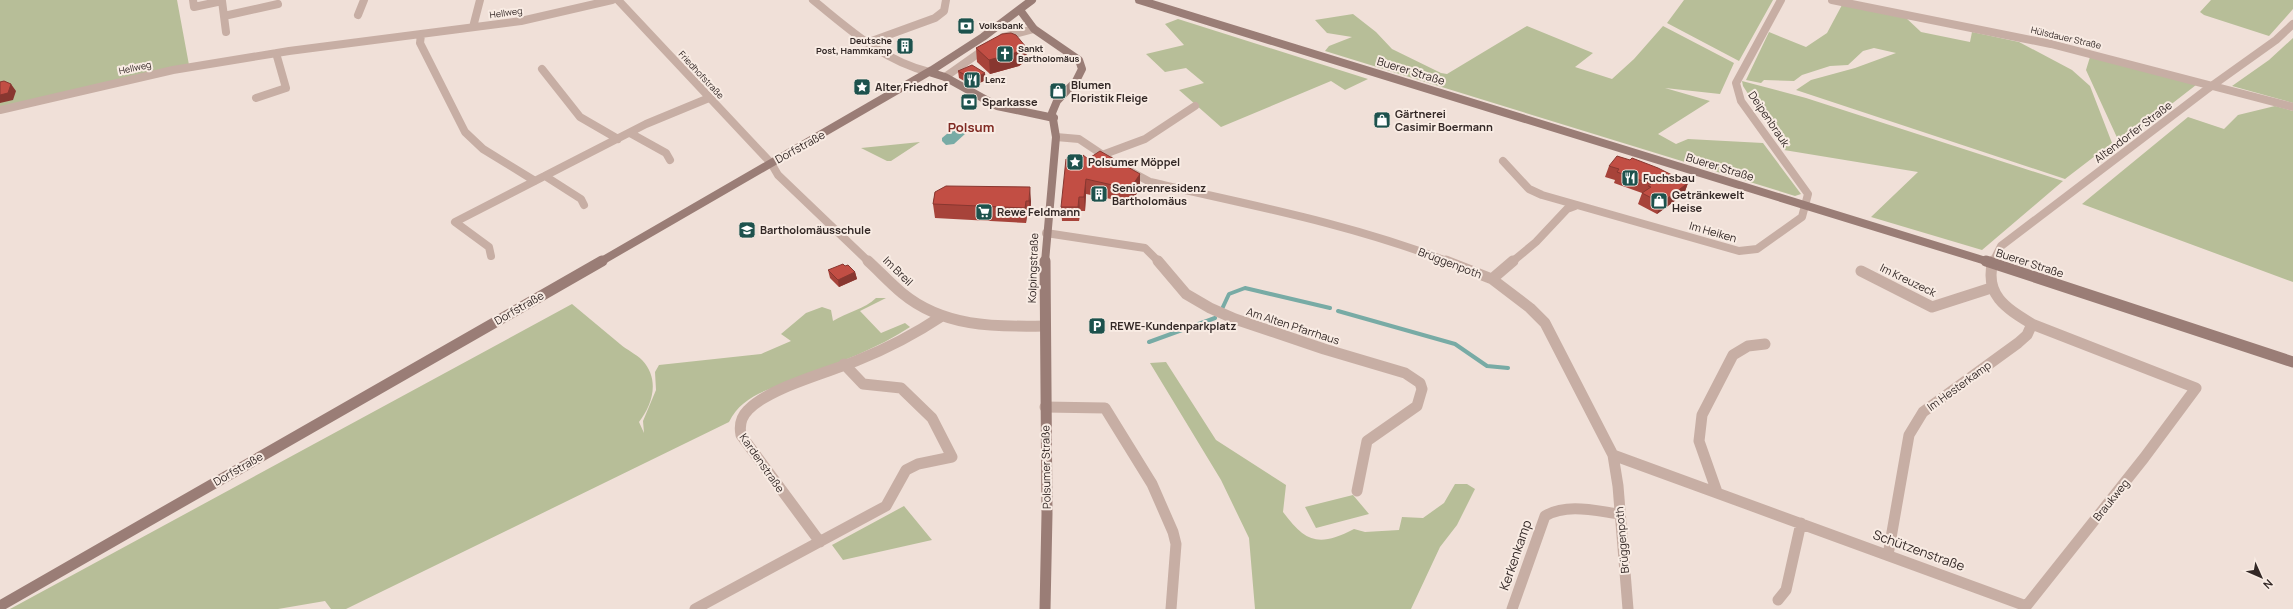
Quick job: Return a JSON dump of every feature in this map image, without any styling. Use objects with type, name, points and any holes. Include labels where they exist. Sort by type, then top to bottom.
[{"type":"main road","name":"Dorfstraße","points":[[0,606],[930,72],[1020,10],[1032,0]]},
{"type":"main road","name":"Buerer Straße","points":[[1139,0],[1992,263],[2293,362]]},
{"type":"main road","name":"Kolpingstraße","points":[[1020,10],[1034,29],[1075,57],[1081,66],[1081,74],[1054,106],[1052,114],[1054,118],[1056,137],[1046,233],[1044,326]]},
{"type":"main road","points":[[930,72],[945,77],[996,106],[1054,118]]},
{"type":"main road","name":"Polsumer Straße","points":[[1044,326],[1045,609]]},
{"type":"street","points":[[193,0],[194,7],[223,0],[226,32]]},
{"type":"street","points":[[358,15],[364,0]]},
{"type":"street","name":"Hellweg","points":[[473,27],[480,0]]},
{"type":"street","name":"Hellweg","points":[[0,110],[173,70],[276,53],[421,35],[543,17],[612,0]]},
{"type":"street","name":"Friedhofstraße","points":[[618,0],[770,163]]},
{"type":"street","points":[[813,0],[894,60],[918,70],[930,72]]},
{"type":"street","points":[[869,42],[935,18],[942,14],[946,7],[946,0]]},
{"type":"street","name":"Deipenbrauk","points":[[1781,0],[1736,83],[1741,101],[1808,194],[1806,206]]},
{"type":"street","name":"Hülsdauer Straße","points":[[1832,0],[2051,44],[2293,107]]},
{"type":"street","points":[[224,16],[278,4]]},
{"type":"street","name":"Altendorfer Straße","points":[[1992,263],[2001,246],[2276,40],[2293,24]]},
{"type":"street","points":[[945,77],[1002,38],[1034,29]]},
{"type":"street","points":[[421,35],[420,43],[465,132],[483,149],[535,181]]},
{"type":"street","points":[[256,98],[286,88],[276,53]]},
{"type":"street","points":[[542,69],[572,110],[618,139]]},
{"type":"street","points":[[491,256],[490,247],[455,222],[675,110],[709,98]]},
{"type":"street","points":[[1102,155],[1145,139],[1195,106]]},
{"type":"street","points":[[630,133],[666,154],[670,160]]},
{"type":"street","name":"Brüggenpoth","points":[[1056,137],[1079,139],[1102,155],[1150,182],[1316,219],[1414,249],[1492,279],[1530,308],[1545,323],[1613,455],[1620,514],[1628,609]]},
{"type":"street","name":"Im Heiken","points":[[1503,161],[1529,189],[1542,196],[1739,252],[1758,249],[1802,217],[1806,206]]},
{"type":"street","name":"Im Breil","points":[[770,163],[778,175],[902,293],[918,304],[942,316],[972,324],[996,327],[1044,326]]},
{"type":"street","points":[[545,176],[581,199],[584,205]]},
{"type":"street","points":[[1492,279],[1536,242],[1567,210],[1576,206]]},
{"type":"street","name":"Am Alten Pfarrhaus","points":[[1046,233],[1145,248],[1151,252],[1186,294],[1210,308],[1235,319],[1324,349],[1405,373],[1420,383],[1422,389],[1417,406],[1367,441],[1357,491]]},
{"type":"street","points":[[1992,263],[1989,272],[1991,288],[1999,299],[2013,312],[2032,324]]},
{"type":"street","name":"Im Kreuzeck","points":[[1861,271],[1932,307],[1991,288]]},
{"type":"street","name":"Kardenstraße","points":[[820,542],[746,442],[739,427],[743,414],[753,404],[844,364],[882,351],[904,340],[942,316]]},
{"type":"street","name":"Braukweg","points":[[2025,608],[2144,458],[2196,388],[2032,324]]},
{"type":"street","name":"Im Hesterkamp","points":[[1888,554],[1909,435],[1923,412],[2028,335],[2032,324]]},
{"type":"street","points":[[1717,492],[1698,441],[1702,415],[1733,355],[1748,346],[1765,344]]},
{"type":"street","points":[[695,609],[886,506],[906,470],[918,464],[952,457],[932,418],[901,388],[863,384],[844,364]]},
{"type":"street","points":[[1045,407],[1105,408],[1152,484],[1176,544],[1171,609]]},
{"type":"street","name":"Schützenstraße","points":[[1613,455],[1888,554],[2025,608]]},
{"type":"street","name":"Kerkenkamp","points":[[1512,609],[1545,516],[1551,510],[1562,508],[1620,514]]},
{"type":"street","points":[[1778,600],[1786,590],[1801,523]]},
{"type":"green space","points":[[0,0],[177,0],[189,65],[0,108]]},
{"type":"green space","points":[[1684,0],[1773,0],[1739,61],[1667,23]]},
{"type":"green space","points":[[2211,0],[2293,0],[2293,9],[2269,36],[2204,15],[2200,12]]},
{"type":"green space","points":[[1842,5],[1904,16],[1921,32],[1970,42],[1972,32],[2019,42],[2072,70],[2090,86],[2112,143],[2065,179],[1796,90],[1811,80],[1855,68],[1896,53],[1874,48],[1863,51],[1848,65],[1830,66],[1802,75],[1794,81],[1764,80],[1761,83],[1746,80],[1769,32],[1806,47],[1827,33]]},
{"type":"green space","points":[[1353,14],[1376,32],[1392,49],[1441,73],[1447,74],[1527,26],[1593,53],[1575,67],[1612,79],[1634,59],[1663,26],[1734,63],[1720,94],[1665,88],[1710,101],[1658,134],[1676,144],[1688,139],[1763,143],[1801,194],[1795,196],[1325,51],[1329,46],[1352,37],[1327,33],[1315,20]]},
{"type":"green space","points":[[1178,19],[1368,79],[1345,90],[1331,81],[1221,127],[1179,90],[1204,83],[1186,68],[1165,72],[1146,54],[1184,45],[1165,24]]},
{"type":"green space","points":[[2293,38],[2293,103],[2232,86],[2269,60]]},
{"type":"green space","points":[[2090,57],[2196,85],[2120,144],[2086,70]]},
{"type":"green space","points":[[1742,81],[1806,98],[2063,181],[1982,250],[1871,217],[1918,172],[1784,150],[1743,86]]},
{"type":"green space","points":[[2275,106],[2293,111],[2293,282],[2082,204],[2188,117],[2224,129],[2238,115]]},
{"type":"green space","points":[[920,142],[891,161],[887,161],[861,148]]},
{"type":"green space","points":[[876,298],[886,298],[860,311],[881,333],[905,323],[910,327],[885,342],[858,355],[771,388],[751,398],[735,412],[729,422],[346,609],[331,609],[325,601],[278,609],[10,609],[572,304],[640,358],[648,367],[653,383],[651,399],[639,422],[644,433],[643,421],[656,390],[655,372],[659,365],[761,354],[791,341],[781,334],[806,313],[822,307],[831,310],[833,321],[867,305]]},
{"type":"green space","points":[[1166,362],[1216,440],[1286,485],[1283,512],[1306,536],[1322,540],[1342,535],[1354,529],[1365,532],[1399,530],[1402,517],[1423,518],[1444,503],[1455,484],[1467,484],[1475,489],[1457,525],[1440,547],[1411,609],[1255,609],[1249,538],[1221,480],[1150,363]]},
{"type":"green space","points":[[1353,495],[1369,514],[1316,528],[1305,507]]},
{"type":"green space","points":[[904,506],[932,540],[843,560],[832,545]]},
{"type":"water","points":[[954,128],[960,128],[966,133],[954,144],[946,145],[942,141],[942,138]]},
{"type":"building","points":[[1011,33],[1016,35],[1026,47],[1018,52],[989,60],[976,48],[1002,34]]},
{"type":"building","points":[[972,65],[985,73],[972,79],[958,71]]},
{"type":"building","points":[[4,81],[11,84],[8,93],[0,95],[0,82]]},
{"type":"building","points":[[1100,151],[1140,174],[1130,189],[1086,179],[1084,197],[1079,197],[1078,207],[1061,207],[1066,159],[1083,160],[1083,155],[1088,159]]},
{"type":"building","points":[[1617,156],[1630,160],[1632,158],[1658,168],[1688,183],[1661,203],[1642,193],[1651,187],[1648,186],[1651,184],[1617,172],[1619,169],[1609,166]]},
{"type":"building","points":[[946,186],[1030,187],[1029,201],[1026,201],[1025,208],[933,204],[935,192]]},
{"type":"building","points":[[843,264],[845,266],[848,265],[855,272],[838,280],[828,270]]},
{"type":"waterway","points":[[1222,309],[1229,294],[1245,288],[1330,308]]},
{"type":"waterway","points":[[1338,311],[1455,344],[1487,366],[1508,368]]},
{"type":"waterway","points":[[1149,342],[1215,318]]},
{"type":"place","name":"Volksbank","points":[[966,26]]},
{"type":"place","name":"Deutsche Post, Hammkamp","points":[[905,46]]},
{"type":"place","name":"Sankt Bartholomäus","points":[[1005,54]]},
{"type":"place","name":"Lenz","points":[[972,80]]},
{"type":"place","name":"Alter Friedhof","points":[[862,87]]},
{"type":"place","name":"Blumen Floristik Fleige","points":[[1058,91]]},
{"type":"place","name":"Sparkasse","points":[[969,102]]},
{"type":"place","name":"Gärtnerei Casimir Boermann","points":[[1382,120]]},
{"type":"place","name":"Polsumer Möppel","points":[[1075,162]]},
{"type":"place","name":"Fuchsbau","points":[[1630,178]]},
{"type":"place","name":"Seniorenresidenz Bartholomäus","points":[[1099,194]]},
{"type":"place","name":"Getränkewelt Heise","points":[[1659,201]]},
{"type":"place","name":"Rewe Feldmann","points":[[984,212]]},
{"type":"place","name":"Bartholomäusschule","points":[[747,230]]},
{"type":"place","name":"REWE-Kundenparkplatz","points":[[1097,326]]},
{"type":"district","name":"Polsum","points":[[971,127]]}]
